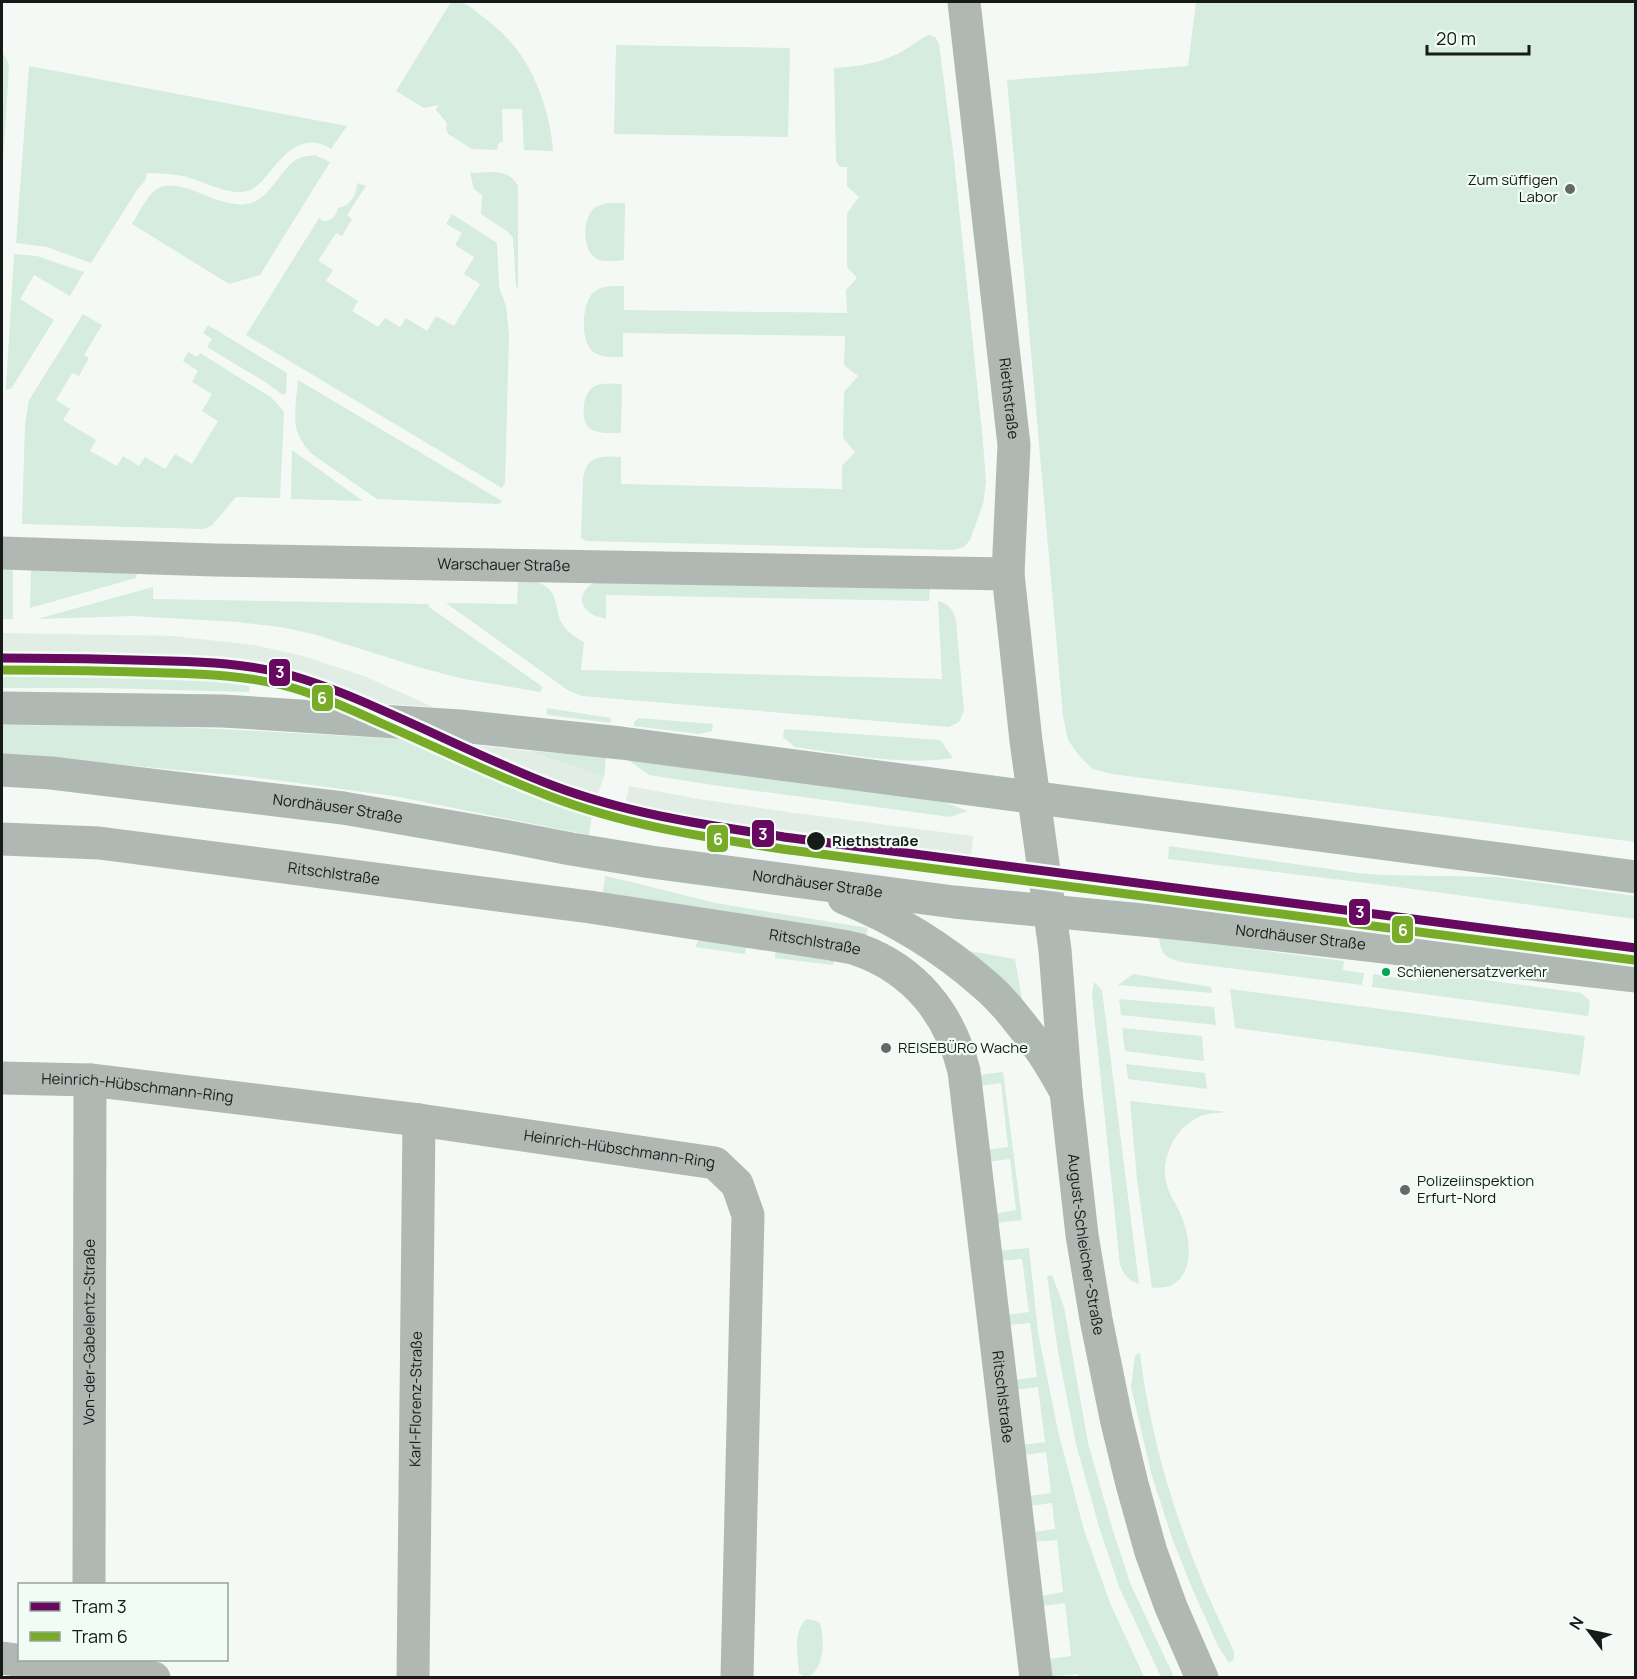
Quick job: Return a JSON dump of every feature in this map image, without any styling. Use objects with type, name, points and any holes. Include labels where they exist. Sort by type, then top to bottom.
[{"type":"main road","points":[[2,708],[222,711],[460,726],[621,743],[1635,877]]},
{"type":"main road","name":"Nordhäuser Straße","points":[[2,770],[51,773],[344,808],[589,852],[954,902],[1184,924],[1635,976]]},
{"type":"main road","points":[[785,880],[869,908],[941,950],[986,986],[1006,1007],[1038,1046],[1066,1092]]},
{"type":"street","name":"Riethstraße","points":[[964,2],[1014,445],[1008,574],[1034,797]]},
{"type":"street","name":"Warschauer Straße","points":[[2,553],[214,560],[1008,574]]},
{"type":"street","name":"August-Schleicher-Straße","points":[[1034,797],[1055,950],[1066,1092],[1082,1234],[1096,1319],[1116,1418],[1151,1552],[1171,1607],[1202,1677]]},
{"type":"street","name":"Ritschlstraße","points":[[2,839],[99,843],[590,907],[849,948],[884,961],[903,973],[939,1010],[950,1029],[964,1071],[1036,1677]]},
{"type":"street","name":"Heinrich-Hübschmann-Ring","points":[[2,1078],[90,1080],[419,1120],[715,1162],[737,1184],[748,1215],[737,1677]]},
{"type":"street","name":"Von-der-Gabelentz-Straße","points":[[89,1583],[90,1080]]},
{"type":"street","name":"Karl-Florenz-Straße","points":[[413,1677],[419,1120]]},
{"type":"street","points":[[2,1658],[18,1659]]},
{"type":"street","points":[[45,1661],[88,1664],[154,1677]]},
{"type":"shaded area","points":[[2,633],[173,636],[254,645],[303,656],[364,676],[433,707],[341,701],[300,686],[236,672],[130,667],[2,666]]},
{"type":"shaded area","points":[[436,741],[529,751],[604,777],[593,808],[562,799],[518,781]]},
{"type":"shaded area","points":[[629,786],[795,813],[973,836],[970,868],[749,839],[656,823],[623,815]]},
{"type":"green space","points":[[451,2],[465,4],[472,8],[508,39],[526,63],[545,106],[553,151],[524,150],[522,109],[502,109],[503,141],[498,144],[497,150],[472,149],[448,134],[447,123],[436,110],[438,105],[424,108],[396,91]]},
{"type":"green space","points":[[1196,2],[1635,2],[1635,842],[1112,774],[1093,769],[1080,757],[1068,740],[1063,716],[1007,80],[1188,66]]},
{"type":"green space","points":[[929,35],[935,37],[939,44],[954,159],[983,442],[986,482],[983,504],[970,540],[964,547],[953,550],[586,541],[581,538],[583,479],[591,461],[601,457],[621,457],[621,484],[842,489],[842,466],[855,452],[843,438],[844,392],[858,376],[844,365],[845,336],[623,333],[623,357],[609,357],[598,355],[590,349],[585,333],[584,315],[589,298],[596,290],[616,286],[624,286],[624,310],[847,313],[846,290],[857,278],[847,267],[847,213],[859,197],[847,186],[847,167],[840,167],[836,161],[834,68],[880,61],[899,53]]},
{"type":"green space","points":[[616,45],[790,48],[788,137],[614,134]]},
{"type":"green space","points":[[2,52],[9,67],[2,177]]},
{"type":"green space","points":[[29,66],[347,126],[331,149],[317,143],[297,146],[285,155],[259,184],[243,192],[226,190],[183,176],[147,173],[145,181],[91,263],[47,247],[16,243]]},
{"type":"green space","points":[[315,155],[330,162],[260,275],[229,284],[132,224],[152,193],[159,188],[175,186],[228,203],[246,204],[261,198],[297,159]]},
{"type":"green space","points":[[497,172],[509,176],[518,186],[518,290],[513,238],[481,214],[482,195],[474,189],[470,173]]},
{"type":"green space","points":[[357,183],[366,186],[347,215],[352,219],[342,236],[336,233],[318,261],[333,270],[326,281],[358,301],[352,311],[378,327],[385,318],[400,327],[406,318],[427,331],[436,316],[454,326],[480,284],[464,274],[474,257],[455,245],[462,233],[446,224],[452,214],[497,243],[499,287],[506,306],[509,335],[505,483],[502,488],[246,335],[319,218],[323,221],[333,218],[338,208],[346,205],[352,199]]},
{"type":"green space","points":[[608,203],[625,203],[624,260],[599,260],[590,252],[587,245],[585,231],[588,217],[594,208]]},
{"type":"green space","points":[[14,254],[37,256],[84,272],[70,296],[34,275],[20,299],[54,320],[11,389],[6,389]]},
{"type":"green space","points":[[83,314],[102,325],[84,355],[89,358],[79,376],[72,373],[56,400],[70,409],[63,420],[96,440],[90,451],[117,466],[123,456],[139,466],[145,457],[165,469],[175,454],[192,464],[218,421],[202,411],[212,394],[192,382],[198,371],[183,361],[188,352],[197,357],[200,353],[272,398],[284,412],[280,498],[236,497],[212,525],[204,529],[22,524],[25,424],[29,400]]},
{"type":"green space","points":[[208,325],[287,373],[286,393],[283,395],[207,347],[212,339],[203,333]]},
{"type":"green space","points":[[298,380],[502,501],[499,504],[377,499],[312,454],[304,445],[299,437],[295,420]]},
{"type":"green space","points":[[600,384],[622,384],[621,433],[603,433],[592,430],[585,421],[584,415],[584,402],[589,391]]},
{"type":"green space","points":[[292,450],[363,501],[291,499]]},
{"type":"green space","points":[[2,568],[13,568],[13,619],[2,619]]},
{"type":"green space","points":[[31,569],[137,574],[136,578],[30,608]]},
{"type":"green space","points":[[518,579],[539,583],[551,592],[562,624],[570,633],[584,642],[581,670],[942,679],[938,601],[948,606],[956,621],[964,711],[959,722],[949,727],[582,696],[569,691],[446,603],[517,604]]},
{"type":"green space","points":[[596,582],[930,588],[929,601],[606,595],[606,619],[591,614],[582,602],[585,590]]},
{"type":"green space","points":[[153,587],[153,599],[428,604],[429,607],[543,687],[540,692],[464,679],[313,634],[281,627],[133,616],[37,619]]},
{"type":"green space","points":[[2,666],[130,667],[236,672],[251,675],[249,692],[2,688]]},
{"type":"green space","points":[[547,708],[611,718],[611,723],[547,715]]},
{"type":"green space","points":[[639,718],[713,724],[712,731],[699,734],[634,726],[634,722]]},
{"type":"green space","points":[[2,725],[151,726],[436,741],[518,781],[562,799],[593,808],[589,835],[394,796],[244,776],[2,754]]},
{"type":"green space","points":[[784,729],[940,740],[953,758],[894,760],[795,747],[783,737]]},
{"type":"green space","points":[[529,751],[606,757],[604,777]]},
{"type":"green space","points":[[628,760],[935,799],[968,811],[950,817],[713,785],[649,775]]},
{"type":"green space","points":[[1169,846],[1358,873],[1497,877],[1635,896],[1635,919],[1168,859]]},
{"type":"green space","points":[[605,876],[715,903],[868,928],[866,938],[602,898]]},
{"type":"green space","points":[[1164,890],[1359,917],[1358,924],[1163,903]]},
{"type":"green space","points":[[701,936],[747,942],[745,954],[695,947]]},
{"type":"green space","points":[[1159,937],[1344,961],[1343,970],[1364,973],[1362,985],[1181,962],[1165,954]]},
{"type":"green space","points":[[776,946],[835,958],[833,965],[775,958]]},
{"type":"green space","points":[[963,950],[1015,959],[1023,1005]]},
{"type":"green space","points":[[1419,971],[1581,993],[1590,1001],[1588,1016],[1372,987],[1373,974],[1417,981]]},
{"type":"green space","points":[[1133,974],[1211,987],[1212,993],[1118,985]]},
{"type":"green space","points":[[1094,982],[1102,990],[1139,1284],[1127,1277],[1120,1265],[1092,994]]},
{"type":"green space","points":[[1230,989],[1585,1036],[1580,1075],[1235,1028]]},
{"type":"green space","points":[[1119,999],[1214,1007],[1216,1025],[1121,1015]]},
{"type":"green space","points":[[1122,1028],[1202,1036],[1204,1061],[1125,1051]]},
{"type":"green space","points":[[1126,1064],[1205,1073],[1207,1089],[1128,1079]]},
{"type":"green space","points":[[1003,1072],[1022,1220],[995,1223],[994,1214],[1016,1210],[1010,1159],[987,1162],[986,1150],[1008,1147],[1001,1083],[978,1086],[977,1075]]},
{"type":"green space","points":[[1130,1101],[1227,1112],[1207,1114],[1194,1119],[1178,1134],[1168,1154],[1165,1164],[1167,1186],[1187,1233],[1189,1254],[1184,1273],[1168,1287],[1152,1288],[1137,1179]]},
{"type":"green space","points":[[1029,1248],[1038,1332],[1058,1431],[1084,1530],[1110,1603],[1144,1677],[1079,1677],[1078,1674],[1050,1677],[1049,1659],[1071,1656],[1065,1603],[1042,1606],[1041,1596],[1063,1592],[1057,1540],[1034,1542],[1033,1532],[1055,1529],[1052,1503],[1030,1506],[1029,1496],[1051,1493],[1046,1452],[1024,1455],[1022,1445],[1045,1442],[1038,1387],[1015,1390],[1014,1380],[1037,1377],[1030,1323],[1008,1325],[1006,1315],[1029,1312],[1022,1259],[999,1261],[998,1251]]},
{"type":"green space","points":[[1052,1275],[1064,1307],[1088,1443],[1111,1524],[1130,1583],[1174,1677],[1161,1677],[1120,1589],[1099,1527],[1076,1444],[1058,1352],[1047,1276]]},
{"type":"green space","points":[[1140,1353],[1149,1410],[1162,1466],[1189,1549],[1234,1652],[1234,1659],[1229,1663],[1218,1646],[1192,1588],[1172,1538],[1152,1476],[1131,1387],[1135,1355]]},
{"type":"green space","points":[[807,1619],[820,1623],[823,1646],[817,1668],[806,1678],[799,1673],[797,1644],[799,1630]]},
{"type":"tram line","name":"3","points":[[2,658],[198,662],[282,673],[347,695],[554,786],[610,804],[696,823],[784,837],[1636,948]]},
{"type":"tram line","name":"6","points":[[2,670],[197,674],[282,685],[346,707],[549,796],[606,815],[693,835],[782,849],[1634,960]]},
{"type":"place","name":"Zum süffigen Labor","points":[[1570,189]]},
{"type":"place","name":"Riethstraße","points":[[816,841]]},
{"type":"place","name":"Schienenersatzverkehr","points":[[1386,972]]},
{"type":"place","name":"REISEBÜRO Wache","points":[[886,1048]]},
{"type":"place","name":"Polizeiinspektion Erfurt-Nord","points":[[1405,1190]]}]
